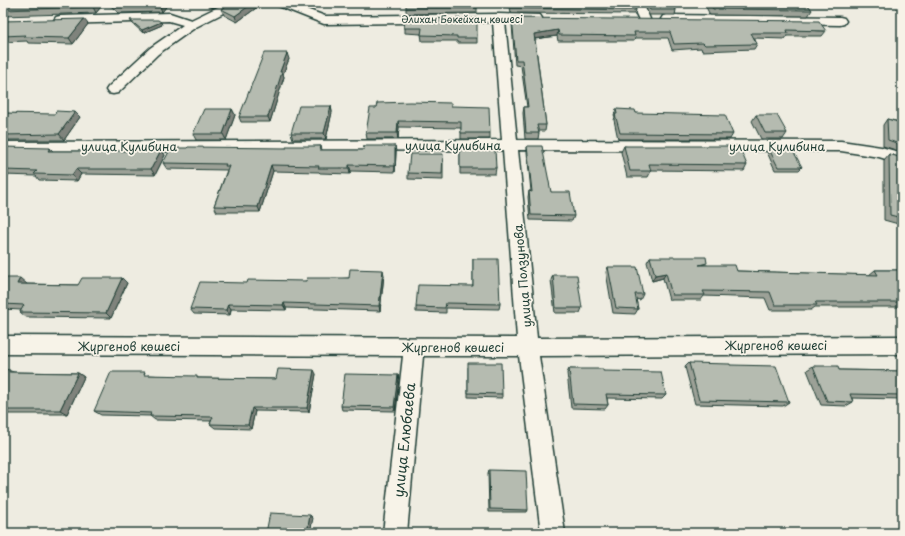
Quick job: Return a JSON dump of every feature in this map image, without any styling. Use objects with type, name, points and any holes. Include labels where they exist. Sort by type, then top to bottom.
[{"type":"street","points":[[112,90],[154,51],[192,24],[235,3]]},
{"type":"street","name":"Әлихан Бөкейхан көшесі","points":[[280,3],[324,20],[545,18]]},
{"type":"street","points":[[638,3],[644,19]]},
{"type":"street","points":[[51,20],[170,17],[192,24]]},
{"type":"street","name":"улица Ползунова","points":[[499,18],[528,347],[553,533]]},
{"type":"street","points":[[629,19],[840,21]]},
{"type":"street","name":"улица Кулибина","points":[[3,147],[510,145],[841,146],[881,152],[902,159]]},
{"type":"street","name":"Жүргенов көшесі","points":[[3,345],[528,347],[902,345]]},
{"type":"street","name":"улица Елюбаева","points":[[395,533],[414,346]]},
{"type":"building","points":[[3,3],[97,3],[93,7],[3,10]]},
{"type":"building","points":[[111,3],[162,3],[160,6],[116,7]]},
{"type":"building","points":[[232,3],[253,3],[235,16],[221,9]]},
{"type":"building","points":[[406,3],[477,3],[477,8],[406,8]]},
{"type":"building","points":[[511,3],[633,3],[636,10],[511,8]]},
{"type":"building","points":[[647,3],[674,3],[676,10],[650,10]]},
{"type":"building","points":[[710,3],[806,3],[812,10],[713,9]]},
{"type":"building","points":[[477,18],[477,38],[421,35],[422,28],[404,28],[405,19]]},
{"type":"building","points":[[512,18],[819,21],[826,31],[787,30],[788,33],[751,33],[757,44],[705,45],[703,43],[674,44],[670,32],[634,32],[635,36],[559,35],[558,30],[534,34],[546,125],[537,125],[539,133],[526,133],[524,107],[528,107],[522,60],[516,60]]},
{"type":"building","points":[[84,19],[69,38],[24,37],[26,35],[3,36],[3,21]]},
{"type":"building","points":[[130,20],[158,20],[161,22],[142,30]]},
{"type":"building","points":[[264,53],[287,53],[280,72],[282,72],[268,117],[239,117]]},
{"type":"building","points":[[377,103],[451,103],[451,106],[489,107],[490,133],[461,133],[461,122],[398,121],[397,133],[366,133],[370,108],[376,108]]},
{"type":"building","points":[[299,106],[331,106],[324,133],[291,133]]},
{"type":"building","points":[[204,109],[232,109],[223,134],[193,134]]},
{"type":"building","points":[[616,109],[635,110],[636,113],[725,115],[733,134],[620,133],[615,114],[617,114]]},
{"type":"building","points":[[56,111],[75,112],[59,134],[3,135],[3,113],[55,114]]},
{"type":"building","points":[[756,115],[777,115],[787,133],[765,133]]},
{"type":"building","points":[[887,119],[902,123],[902,145],[888,140]]},
{"type":"building","points":[[287,146],[321,146],[320,150],[363,150],[364,146],[395,146],[395,166],[349,165],[349,168],[318,168],[319,166],[271,165],[258,207],[214,206],[229,166],[225,166],[226,164],[163,163],[171,148],[287,148]]},
{"type":"building","points":[[460,146],[491,146],[491,149],[495,149],[496,168],[460,168]]},
{"type":"building","points":[[527,146],[542,146],[551,192],[570,192],[574,216],[531,215],[529,191],[532,192]]},
{"type":"building","points":[[624,146],[739,146],[747,165],[649,164],[651,171],[630,171]]},
{"type":"building","points":[[3,147],[50,148],[48,151],[130,151],[131,149],[161,150],[151,169],[76,169],[72,175],[34,174],[37,171],[3,170]]},
{"type":"building","points":[[769,149],[792,149],[802,167],[778,167]]},
{"type":"building","points":[[410,154],[443,154],[442,174],[408,173]]},
{"type":"building","points":[[889,154],[902,158],[902,218],[890,215]]},
{"type":"building","points":[[650,257],[706,257],[707,263],[699,265],[735,265],[737,271],[878,275],[875,270],[902,270],[902,302],[815,302],[817,305],[775,305],[770,292],[703,291],[705,295],[672,295],[666,273],[655,275]]},
{"type":"building","points":[[473,259],[498,259],[500,304],[446,303],[445,308],[416,307],[418,285],[473,286]]},
{"type":"building","points":[[608,267],[637,267],[643,294],[635,294],[638,309],[616,308]]},
{"type":"building","points":[[350,269],[383,270],[379,306],[284,303],[283,305],[228,304],[226,310],[190,309],[200,282],[247,283],[248,280],[306,281],[307,278],[349,278]]},
{"type":"building","points":[[553,275],[577,275],[582,308],[556,308]]},
{"type":"building","points":[[3,278],[20,278],[17,284],[78,285],[82,278],[122,278],[106,313],[20,312],[24,305],[3,304]]},
{"type":"building","points":[[468,363],[501,363],[502,394],[468,393]]},
{"type":"building","points":[[689,363],[776,366],[789,402],[699,400]]},
{"type":"building","points":[[813,366],[838,366],[839,370],[902,371],[902,395],[850,394],[853,402],[827,401]]},
{"type":"building","points":[[3,369],[10,370],[9,372],[78,373],[60,410],[3,410]]},
{"type":"building","points":[[278,369],[314,370],[307,408],[252,408],[248,425],[210,424],[213,417],[150,416],[151,413],[94,411],[111,372],[145,372],[144,375],[197,376],[197,378],[276,379]]},
{"type":"building","points":[[569,369],[661,372],[666,395],[606,394],[608,405],[573,404]]},
{"type":"building","points":[[345,374],[398,375],[394,407],[341,406]]},
{"type":"building","points":[[489,470],[526,471],[528,510],[490,509]]},
{"type":"building","points":[[270,513],[310,515],[307,533],[266,533]]}]
